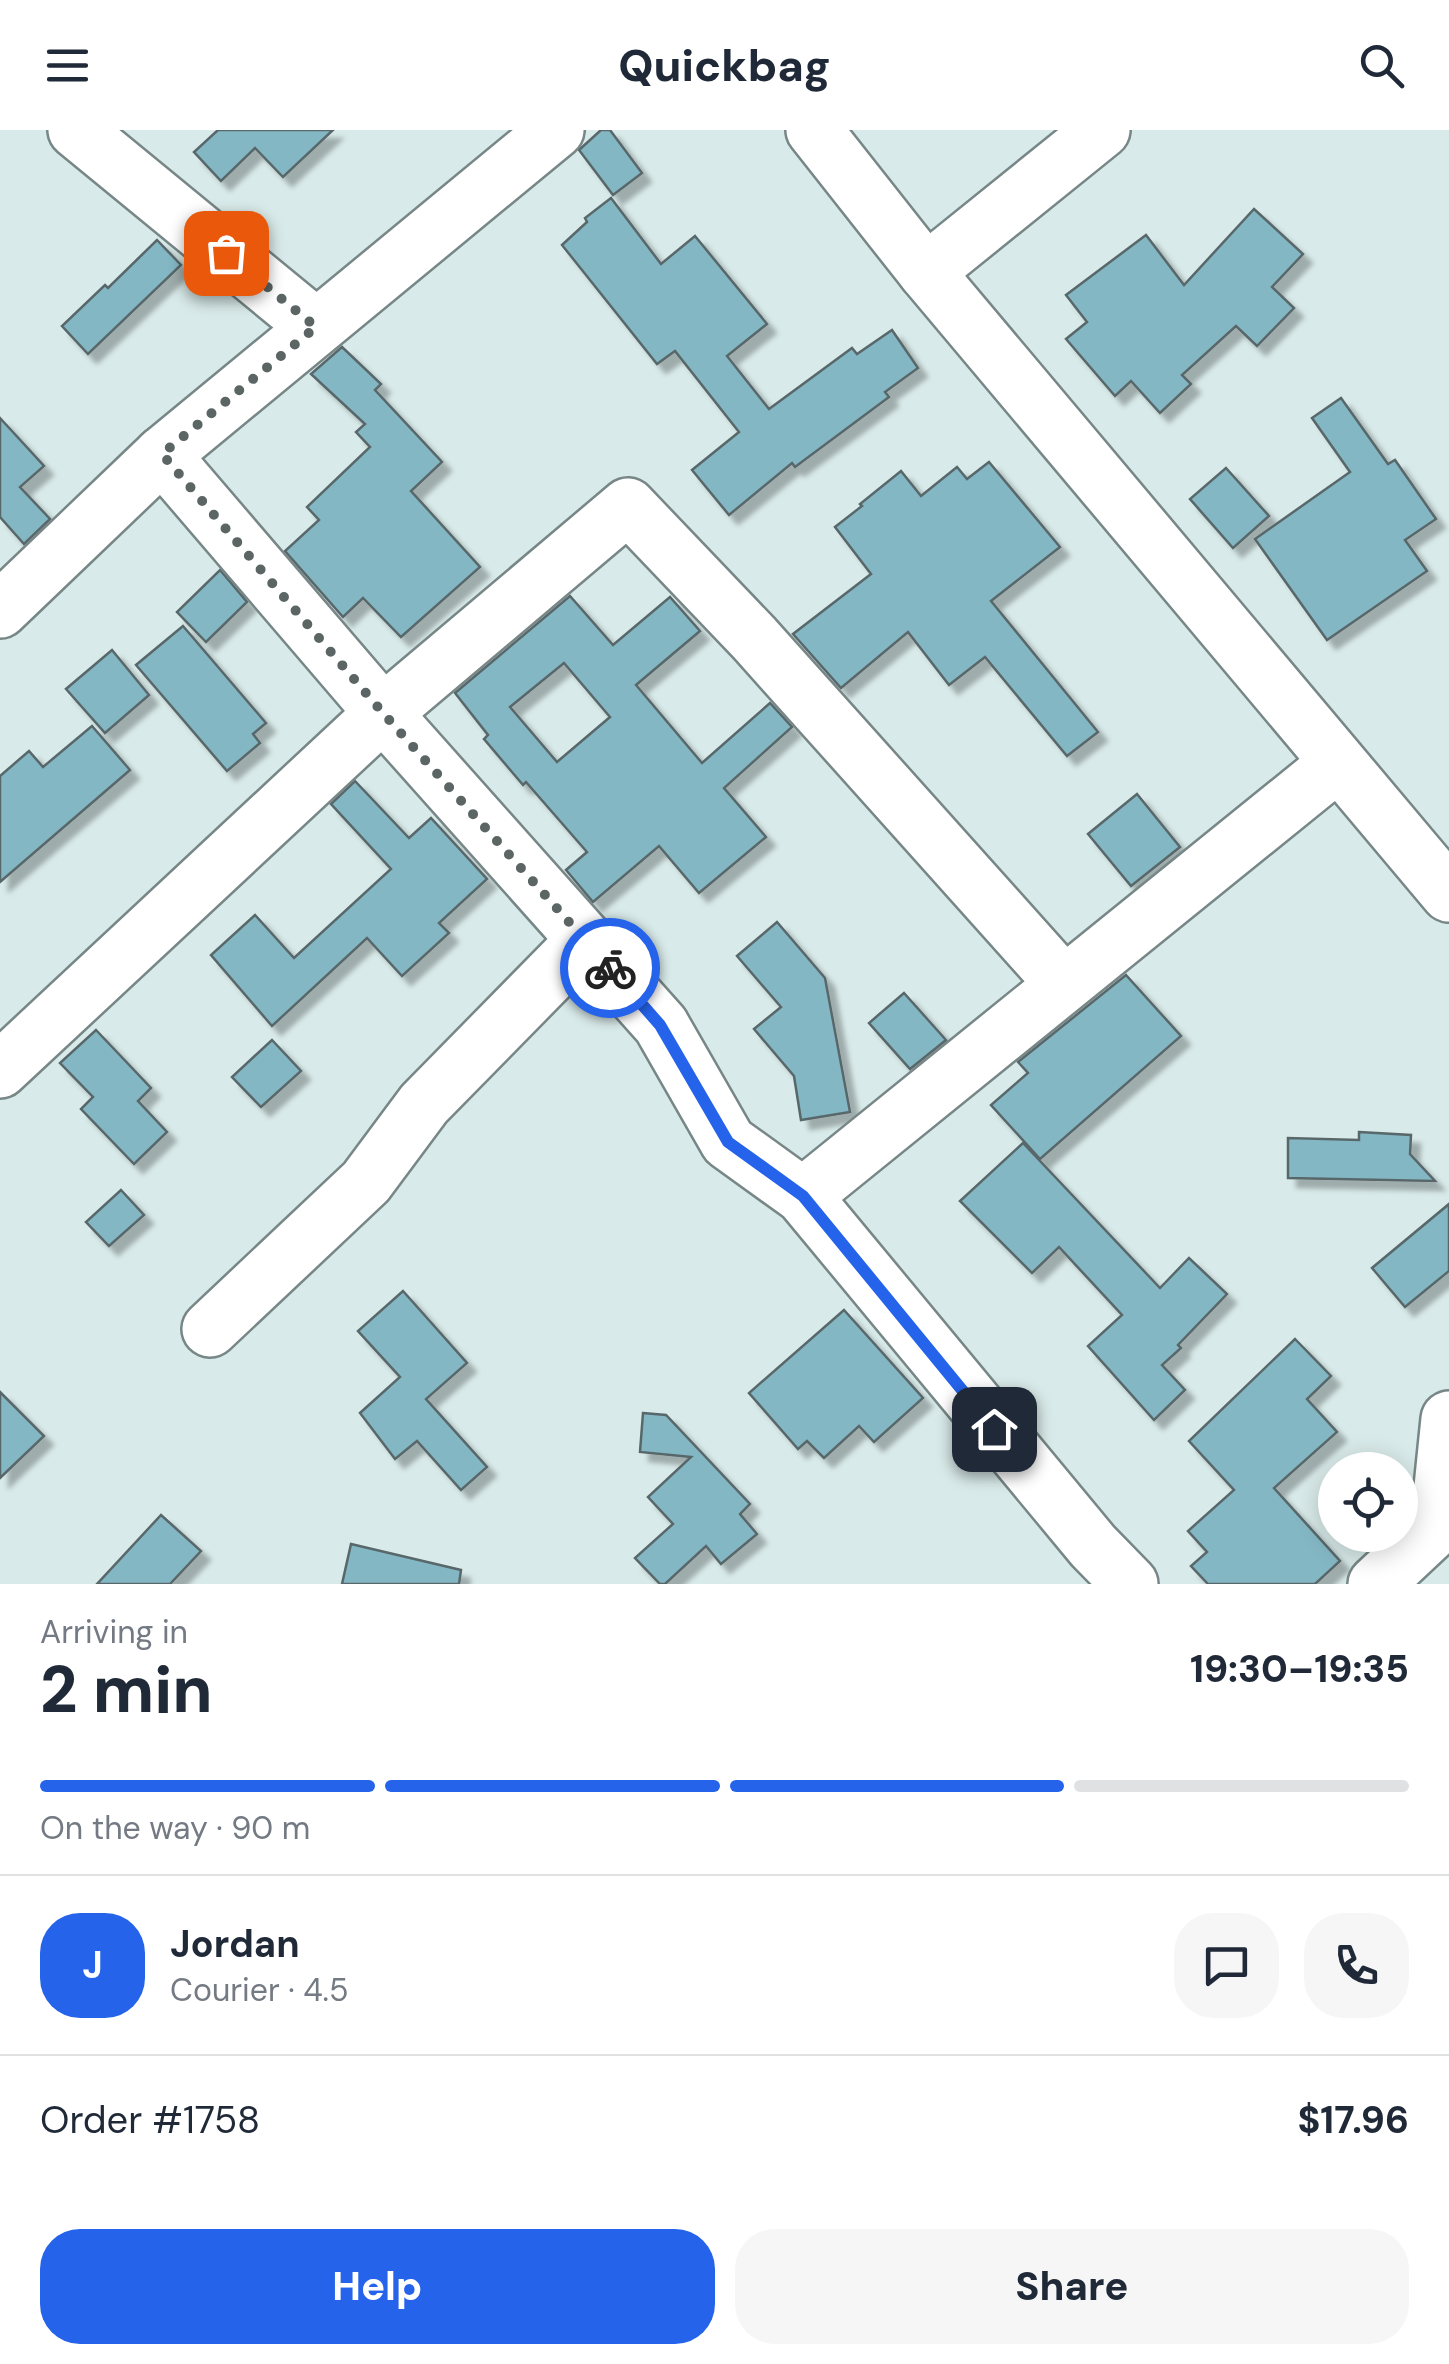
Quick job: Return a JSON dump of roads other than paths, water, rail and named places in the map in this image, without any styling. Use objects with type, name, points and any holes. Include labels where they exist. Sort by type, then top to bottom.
[{"type":"street","points":[[76,130],[316,327]]},
{"type":"street","points":[[0,610],[162,454],[556,130]]},
{"type":"street","points":[[814,130],[926,272],[1449,894]]},
{"type":"street","points":[[926,272],[1102,130]]},
{"type":"street","points":[[162,454],[383,713],[660,1025],[728,1142],[803,1196],[1092,1546],[1130,1584]]},
{"type":"street","points":[[0,1070],[383,713],[628,506],[754,638],[1062,983]]},
{"type":"street","points":[[803,1196],[1338,763]]},
{"type":"street","points":[[210,1329],[366,1182],[424,1104],[585,940]]},
{"type":"street","points":[[1376,1584],[1438,1526],[1449,1419]]}]
